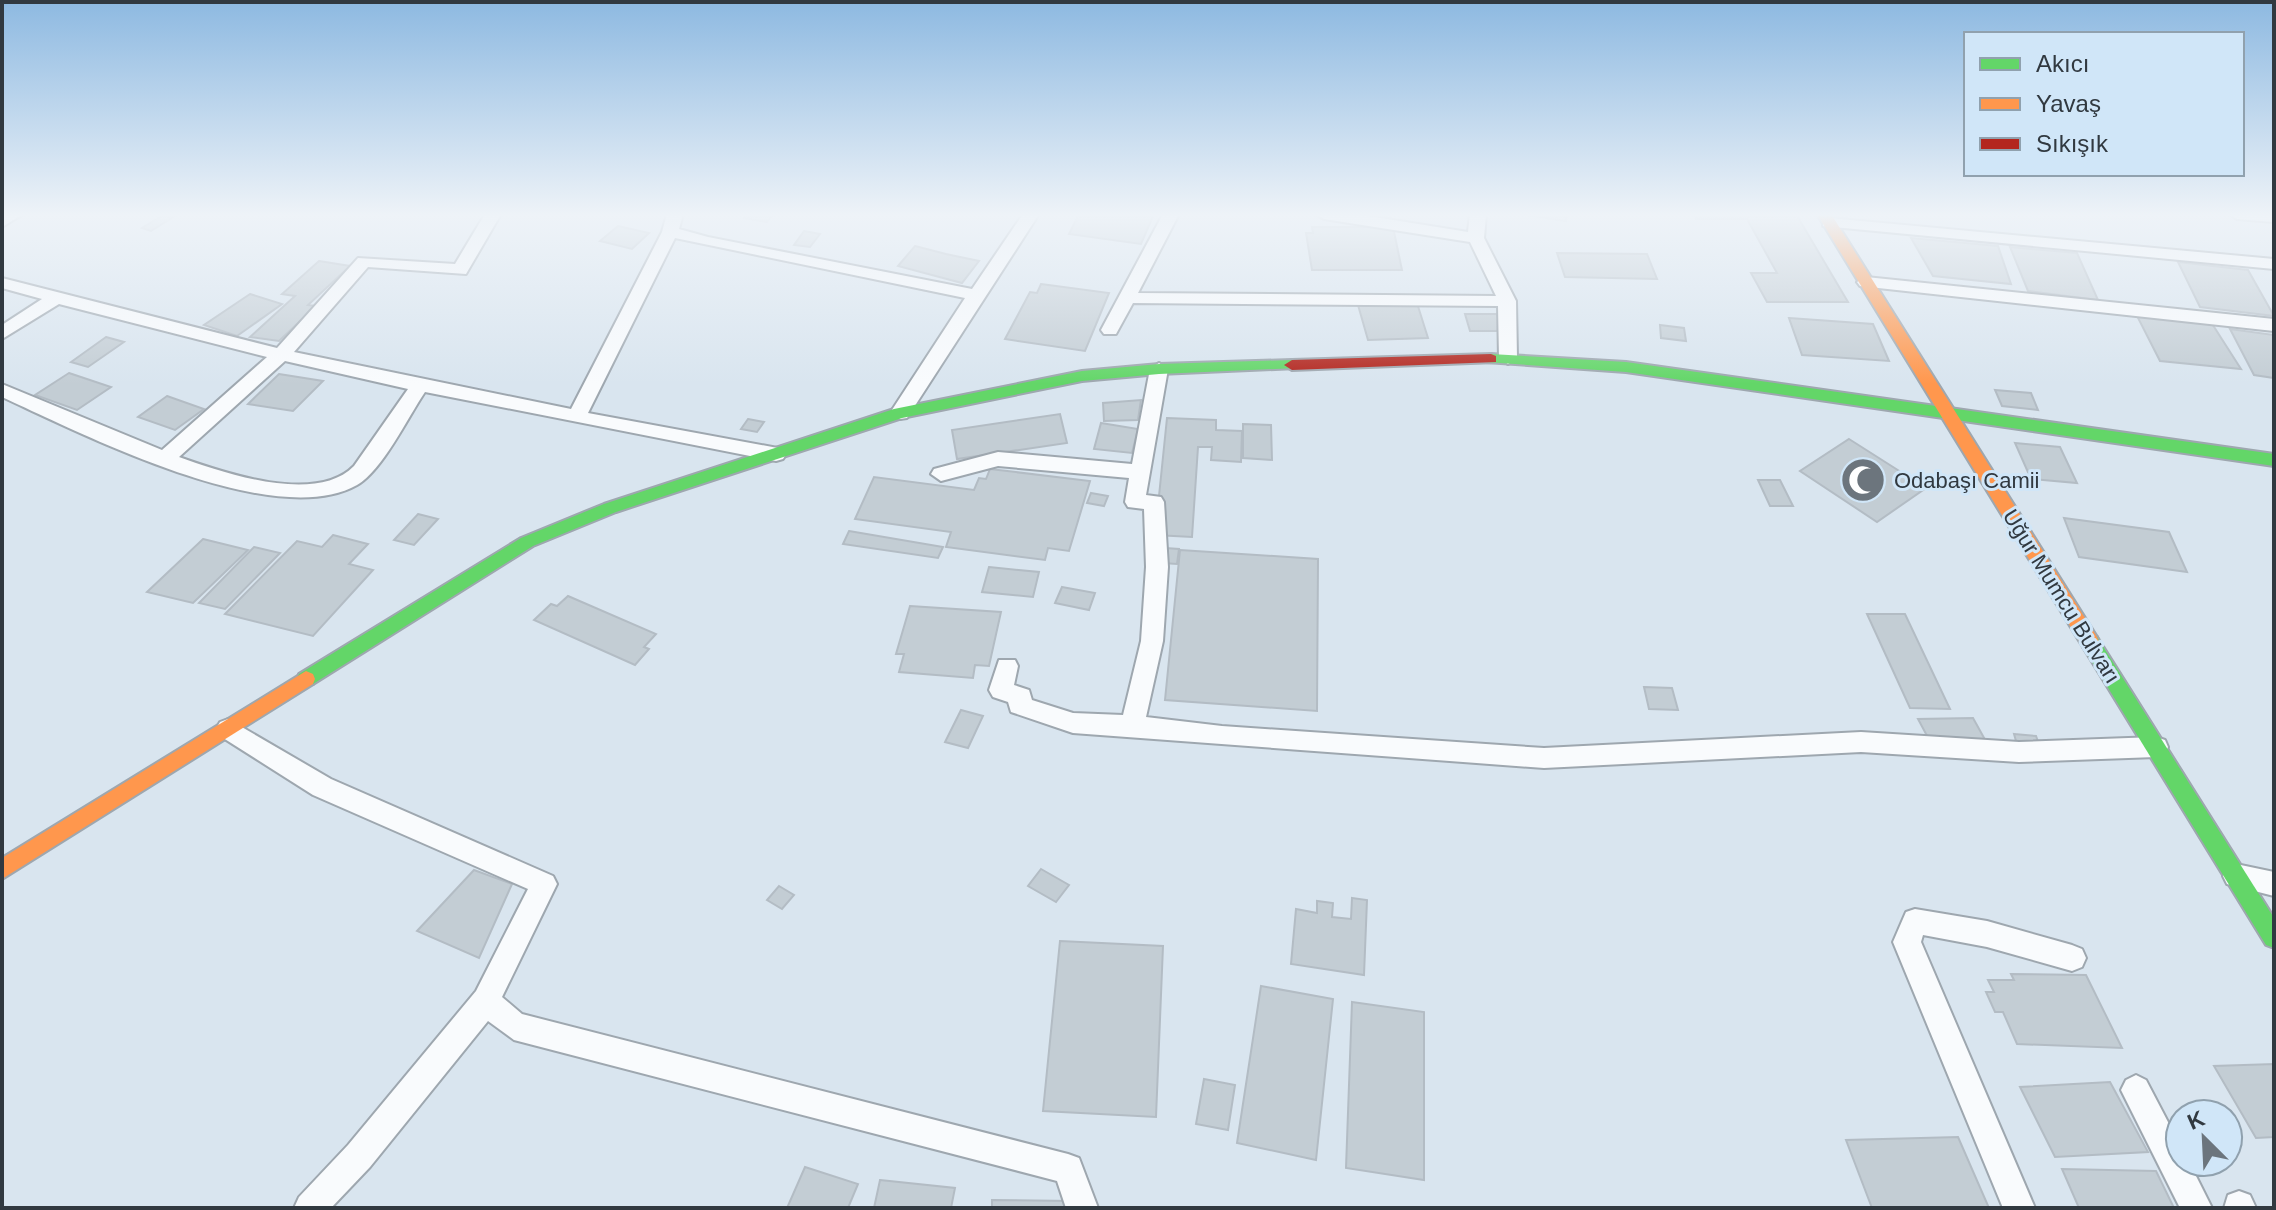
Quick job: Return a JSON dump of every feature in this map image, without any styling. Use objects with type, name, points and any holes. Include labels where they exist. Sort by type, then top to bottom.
[{"type":"street","points":[[163,460],[281,355],[356,270]]},
{"type":"street","points":[[576,418],[649,270]]},
{"type":"street","points":[[861,270],[976,295]]},
{"type":"street","points":[[900,413],[993,270]]},
{"type":"street","points":[[1110,330],[1141,270]]},
{"type":"street","points":[[1492,270],[1507,301],[1508,358]]},
{"type":"street","name":"Uğur Mumcu Bulvarı","points":[[1859,270],[2274,938]]},
{"type":"street","points":[[1866,282],[2274,325]]},
{"type":"street","points":[[2,283],[166,329],[281,355],[576,418],[776,454]]},
{"type":"street","points":[[2,333],[56,298]]},
{"type":"street","points":[[1127,298],[1507,301]]},
{"type":"street","points":[[2,869],[527,542],[610,508],[900,413],[1082,376],[1159,369],[1508,358],[1736,380],[1950,415],[2274,460]]},
{"type":"street","points":[[1132,725],[1152,641],[1157,567],[1154,502],[1135,502],[1159,369]]},
{"type":"street","points":[[2,390],[163,460],[288,494],[319,494],[352,481],[421,385]]},
{"type":"street","points":[[941,474],[998,459],[1138,472]]},
{"type":"street","points":[[1007,666],[1001,690],[1021,697],[1019,705],[1073,723],[1132,725],[1222,736],[1544,758],[1861,742],[2019,752],[2156,747]]},
{"type":"street","points":[[228,729],[322,787],[544,884],[486,1001],[359,1156],[310,1208]]},
{"type":"street","points":[[2236,876],[2274,884]]},
{"type":"street","points":[[2019,1208],[1907,942],[1915,921],[1987,934],[2072,958]]},
{"type":"street","points":[[486,1001],[514,1026],[1068,1169],[1082,1208]]},
{"type":"street","points":[[2136,1090],[2196,1208]]},
{"type":"building","points":[[308,270],[345,270],[308,305],[316,306],[279,341],[250,337],[295,296],[282,294]]},
{"type":"building","points":[[915,270],[972,270],[962,283]]},
{"type":"building","points":[[1563,270],[1654,270],[1657,279],[1565,277]]},
{"type":"building","points":[[1776,270],[1829,270],[1848,302],[1767,302],[1751,273],[1777,273]]},
{"type":"building","points":[[1930,270],[2006,270],[2011,284],[1933,276]]},
{"type":"building","points":[[2020,270],[2085,270],[2098,300],[2028,291]]},
{"type":"building","points":[[2182,270],[2248,270],[2274,316],[2200,307]]},
{"type":"building","points":[[1041,284],[1109,293],[1085,351],[1005,339],[1030,292],[1037,293]]},
{"type":"building","points":[[250,294],[282,304],[237,336],[204,325]]},
{"type":"building","points":[[1417,303],[1428,338],[1368,340],[1358,305]]},
{"type":"building","points":[[2135,312],[2209,319],[2241,369],[2160,361]]},
{"type":"building","points":[[1465,314],[1497,314],[1502,331],[1470,331]]},
{"type":"building","points":[[1789,318],[1873,324],[1889,361],[1802,355]]},
{"type":"building","points":[[1660,325],[1684,328],[1686,341],[1661,338]]},
{"type":"building","points":[[2230,329],[2274,335],[2274,378],[2254,375]]},
{"type":"building","points":[[106,337],[124,342],[88,367],[71,362]]},
{"type":"building","points":[[69,373],[111,387],[77,410],[35,395]]},
{"type":"building","points":[[279,374],[323,381],[293,411],[248,404]]},
{"type":"building","points":[[1995,390],[2031,393],[2038,410],[2002,406]]},
{"type":"building","points":[[167,396],[204,409],[175,430],[138,417]]},
{"type":"building","points":[[1141,400],[1138,420],[1104,421],[1103,403]]},
{"type":"building","points":[[1060,414],[1067,443],[957,459],[952,430]]},
{"type":"building","points":[[1167,418],[1216,420],[1216,430],[1242,431],[1241,462],[1211,460],[1212,447],[1198,447],[1192,537],[1155,535]]},
{"type":"building","points":[[748,419],[764,422],[757,432],[741,429]]},
{"type":"building","points":[[1101,423],[1138,429],[1132,453],[1094,449]]},
{"type":"building","points":[[1243,424],[1271,425],[1272,460],[1243,458]]},
{"type":"building","name":"Odabaşı Camii","points":[[1849,439],[1926,488],[1877,522],[1800,471]]},
{"type":"building","points":[[2015,443],[2060,447],[2077,483],[2031,479]]},
{"type":"building","points":[[990,469],[1090,481],[1069,551],[1048,548],[1045,560],[946,547],[951,532],[855,519],[874,477],[974,490],[979,478],[986,479]]},
{"type":"building","points":[[1758,480],[1780,480],[1793,506],[1770,506]]},
{"type":"building","points":[[1091,493],[1108,496],[1104,506],[1087,503]]},
{"type":"building","points":[[418,514],[438,519],[414,545],[394,540]]},
{"type":"building","points":[[2064,518],[2169,532],[2187,572],[2079,557]]},
{"type":"building","points":[[849,531],[943,547],[938,558],[843,544]]},
{"type":"building","points":[[333,535],[368,544],[349,564],[373,570],[313,636],[225,614],[297,541],[322,547]]},
{"type":"building","points":[[203,539],[248,550],[193,603],[147,592]]},
{"type":"building","points":[[254,547],[280,553],[225,609],[199,603]]},
{"type":"building","points":[[1165,548],[1179,549],[1177,564],[1163,563]]},
{"type":"building","points":[[1180,550],[1318,559],[1317,711],[1165,700]]},
{"type":"building","points":[[989,567],[1039,572],[1033,597],[982,592]]},
{"type":"building","points":[[1062,587],[1095,593],[1089,610],[1055,603]]},
{"type":"building","points":[[568,596],[656,634],[644,647],[649,649],[635,665],[534,620],[551,604],[557,606]]},
{"type":"building","points":[[910,606],[1001,612],[989,666],[975,665],[973,678],[899,672],[904,654],[896,654]]},
{"type":"building","points":[[1867,614],[1905,614],[1950,709],[1910,708]]},
{"type":"building","points":[[1644,687],[1672,688],[1678,710],[1649,709]]},
{"type":"building","points":[[961,710],[983,716],[968,748],[945,742]]},
{"type":"building","points":[[1973,718],[1988,745],[1933,747],[1918,719]]},
{"type":"building","points":[[2014,734],[2036,736],[2041,750],[2018,748]]},
{"type":"building","points":[[1041,869],[1069,885],[1056,902],[1028,886]]},
{"type":"building","points":[[474,870],[512,884],[479,958],[417,931]]},
{"type":"building","points":[[779,886],[794,895],[782,909],[767,900]]},
{"type":"building","points":[[1352,898],[1367,900],[1364,975],[1291,964],[1296,909],[1317,913],[1317,901],[1333,903],[1332,917],[1351,919]]},
{"type":"building","points":[[1060,941],[1163,946],[1156,1117],[1043,1111]]},
{"type":"building","points":[[2011,974],[2086,975],[2122,1048],[2017,1044],[2003,1012],[1995,1012],[1986,992],[1994,992],[1988,980],[2014,980]]},
{"type":"building","points":[[1261,986],[1333,999],[1316,1160],[1237,1143]]},
{"type":"building","points":[[1352,1002],[1424,1012],[1424,1180],[1346,1168]]},
{"type":"building","points":[[2274,1064],[2274,1137],[2256,1138],[2244,1117],[2244,1098],[2233,1098],[2214,1066]]},
{"type":"building","points":[[1204,1079],[1235,1085],[1228,1130],[1196,1124]]},
{"type":"building","points":[[2110,1082],[2148,1152],[2055,1157],[2020,1087]]},
{"type":"building","points":[[1958,1137],[1989,1208],[1872,1208],[1846,1140]]},
{"type":"building","points":[[805,1167],[858,1184],[848,1208],[787,1208]]},
{"type":"building","points":[[2062,1169],[2156,1171],[2174,1208],[2079,1208]]},
{"type":"building","points":[[880,1180],[955,1188],[951,1208],[874,1208]]},
{"type":"building","points":[[992,1200],[1072,1201],[1072,1208],[992,1208]]},
{"type":"traffic: fast","points":[[1491,359],[1626,367],[2274,460]]},
{"type":"traffic: fast","points":[[306,679],[527,542],[610,508],[900,413],[1082,376],[1159,369],[1292,365]]},
{"type":"traffic: fast","points":[[2090,642],[2274,938]]},
{"type":"traffic: slow","points":[[1859,270],[2090,642]]},
{"type":"traffic: slow","points":[[2,869],[306,679]]},
{"type":"traffic: jam","points":[[1292,365],[1491,359]]},
{"type":"place","name":"Odabaşı Camii","points":[[1863,480]]}]
